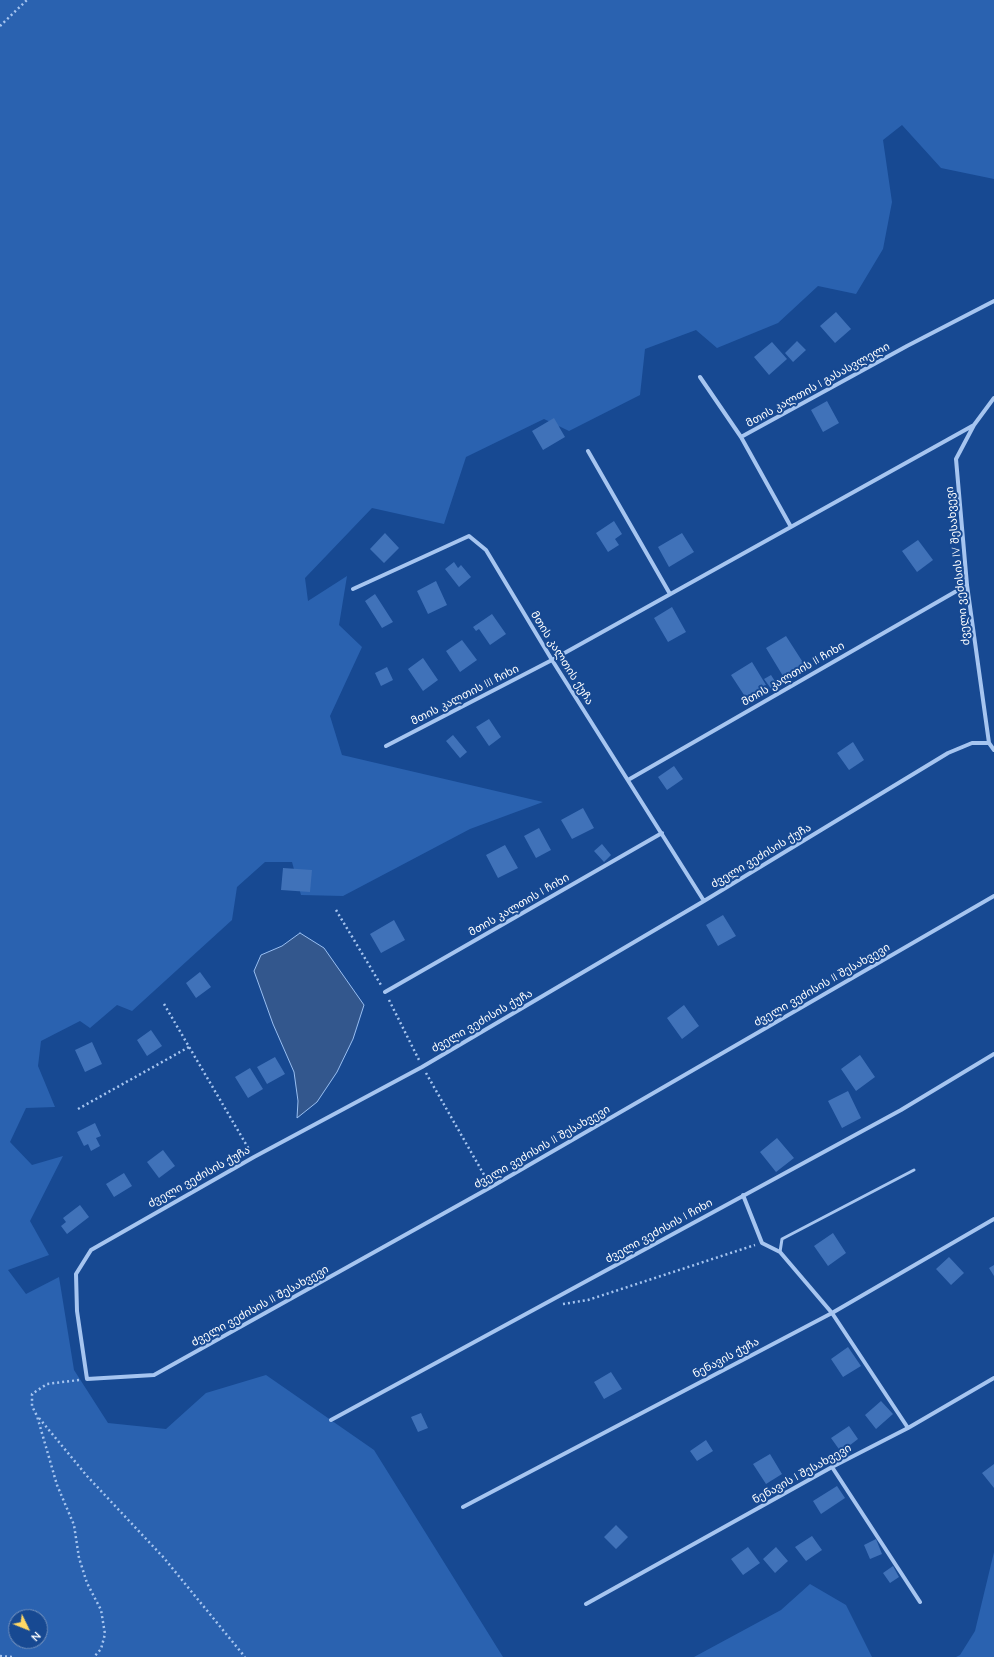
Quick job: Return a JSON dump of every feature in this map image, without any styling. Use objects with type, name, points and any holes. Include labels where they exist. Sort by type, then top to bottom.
[{"type":"street","name":"მთის კალთის I გასასვლელი","points":[[791,527],[741,437],[907,346],[994,301]]},
{"type":"street","points":[[700,377],[741,437]]},
{"type":"street","name":"ძველი ვეძისის IV შესახვევი","points":[[989,743],[967,585],[956,459],[974,425],[994,398]]},
{"type":"street","points":[[552,660],[974,425]]},
{"type":"street","points":[[588,451],[670,594]]},
{"type":"street","name":"მთის კალთის ქუჩა","points":[[353,589],[469,536],[486,550],[552,660],[704,901]]},
{"type":"street","name":"მთის კალთის II ჩიხი","points":[[628,780],[967,585]]},
{"type":"street","name":"მთის კალთის III ჩიხი","points":[[386,746],[552,660]]},
{"type":"street","name":"ძველი ვეძისის ქუჩა","points":[[87,1379],[77,1311],[76,1274],[91,1250],[254,1157],[422,1067],[704,901],[948,753],[972,743],[989,743]]},
{"type":"street","points":[[989,743],[994,750]]},
{"type":"street","name":"მთის კალთის I ჩიხი","points":[[385,992],[662,833]]},
{"type":"street","name":"ძველი ვეძისის II შესახვევი","points":[[87,1379],[154,1375],[492,1187],[994,896]]},
{"type":"street","name":"ძველი ვეძისის I ჩიხი","points":[[331,1420],[901,1110],[994,1054]]},
{"type":"street","points":[[743,1195],[762,1243],[780,1252],[832,1312],[908,1428]]},
{"type":"street","name":"ნენავის ქუჩა","points":[[463,1507],[832,1312],[994,1219]]},
{"type":"street","name":"ნენავის I შესახვევი","points":[[586,1604],[832,1467],[908,1428],[994,1378]]},
{"type":"street","points":[[832,1467],[920,1602]]},
{"type":"lane","points":[[780,1252],[782,1239],[914,1170]]},
{"type":"path","points":[[0,26],[27,0]]},
{"type":"path","points":[[336,910],[385,992],[422,1067],[492,1187]]},
{"type":"path","points":[[164,1004],[254,1157]]},
{"type":"path","points":[[78,1110],[189,1047]]},
{"type":"path","points":[[558,1305],[588,1300],[762,1243]]},
{"type":"path","points":[[87,1379],[47,1384],[32,1394],[32,1406],[37,1416],[57,1485],[74,1524],[79,1558],[87,1583],[101,1610],[104,1634],[102,1649],[94,1657]]},
{"type":"path","points":[[37,1416],[87,1476],[164,1558],[245,1657]]},
{"type":"path","points":[[0,1656],[12,1657]]},
{"type":"shaded area","points":[[0,0],[994,0],[994,179],[941,168],[902,125],[883,140],[892,202],[883,249],[856,294],[818,286],[778,323],[717,348],[696,330],[645,349],[640,395],[569,431],[544,419],[466,457],[444,524],[372,508],[305,578],[308,601],[347,576],[339,625],[362,647],[330,716],[342,755],[543,802],[470,829],[343,896],[301,895],[292,862],[265,862],[237,887],[232,920],[132,1011],[117,1005],[90,1028],[80,1021],[41,1041],[38,1066],[55,1107],[26,1108],[10,1142],[32,1165],[63,1156],[30,1221],[49,1255],[8,1270],[26,1294],[59,1277],[74,1370],[108,1423],[166,1429],[206,1393],[266,1375],[374,1450],[503,1657],[0,1657]]},
{"type":"shaded area","points":[[300,933],[324,948],[364,1005],[353,1039],[337,1072],[317,1102],[297,1118],[298,1101],[294,1072],[273,1024],[254,971],[261,955],[282,946]]},
{"type":"shaded area","points":[[994,1552],[994,1657],[956,1657],[960,1655],[975,1631]]},
{"type":"shaded area","points":[[810,1584],[846,1605],[872,1657],[694,1657],[781,1610]]},
{"type":"building","points":[[836,312],[851,329],[835,343],[820,326]]},
{"type":"building","points":[[797,341],[806,350],[793,362],[785,353]]},
{"type":"building","points":[[772,342],[787,359],[769,375],[754,357]]},
{"type":"building","points":[[827,401],[839,423],[823,432],[811,410]]},
{"type":"building","points":[[554,418],[565,437],[543,450],[532,431]]},
{"type":"building","points":[[614,521],[622,534],[615,539],[619,545],[608,552],[596,533]]},
{"type":"building","points":[[385,533],[399,548],[384,563],[370,549]]},
{"type":"building","points":[[682,533],[694,552],[669,567],[658,547]]},
{"type":"building","points":[[918,540],[933,560],[917,572],[902,551]]},
{"type":"building","points":[[454,562],[458,568],[461,565],[471,577],[459,587],[445,569]]},
{"type":"building","points":[[436,581],[447,605],[428,614],[417,591]]},
{"type":"building","points":[[375,594],[393,622],[382,628],[365,601]]},
{"type":"building","points":[[672,607],[686,632],[668,642],[654,618]]},
{"type":"building","points":[[492,614],[506,634],[490,645],[479,629],[476,631],[473,627]]},
{"type":"building","points":[[786,636],[804,664],[783,676],[766,648]]},
{"type":"building","points":[[462,640],[477,660],[460,672],[446,651]]},
{"type":"building","points":[[423,658],[438,680],[423,691],[408,669]]},
{"type":"building","points":[[752,662],[766,685],[746,698],[731,675]]},
{"type":"building","points":[[387,667],[393,680],[381,686],[375,673]]},
{"type":"building","points":[[771,675],[778,686],[772,690],[764,679]]},
{"type":"building","points":[[489,719],[501,737],[489,746],[476,727]]},
{"type":"building","points":[[453,735],[467,752],[460,758],[446,741]]},
{"type":"building","points":[[853,742],[864,760],[849,770],[837,753]]},
{"type":"building","points":[[674,766],[683,779],[667,790],[658,777]]},
{"type":"building","points":[[583,808],[594,828],[572,839],[561,820]]},
{"type":"building","points":[[539,828],[551,850],[536,858],[524,836]]},
{"type":"building","points":[[602,844],[611,855],[604,862],[594,851]]},
{"type":"building","points":[[505,845],[518,868],[498,878],[486,855]]},
{"type":"building","points":[[283,868],[312,870],[310,892],[281,890]]},
{"type":"building","points":[[723,915],[736,936],[718,946],[706,925]]},
{"type":"building","points":[[394,920],[405,940],[381,953],[370,934]]},
{"type":"building","points":[[200,972],[211,987],[196,998],[186,983]]},
{"type":"building","points":[[684,1005],[699,1026],[682,1039],[667,1018]]},
{"type":"building","points":[[151,1030],[162,1046],[147,1056],[137,1040]]},
{"type":"building","points":[[92,1042],[102,1064],[85,1072],[75,1050]]},
{"type":"building","points":[[860,1055],[875,1077],[856,1091],[841,1069]]},
{"type":"building","points":[[275,1057],[285,1074],[267,1084],[257,1067]]},
{"type":"building","points":[[250,1068],[263,1089],[248,1098],[235,1077]]},
{"type":"building","points":[[848,1091],[861,1118],[842,1128],[828,1101]]},
{"type":"building","points":[[95,1123],[101,1136],[96,1138],[100,1146],[91,1151],[88,1144],[84,1146],[77,1132]]},
{"type":"building","points":[[777,1138],[794,1158],[776,1172],[760,1152]]},
{"type":"building","points":[[163,1150],[175,1166],[159,1178],[147,1162]]},
{"type":"building","points":[[124,1173],[132,1186],[114,1197],[106,1184]]},
{"type":"building","points":[[80,1205],[89,1217],[67,1234],[61,1226],[66,1222],[63,1218]]},
{"type":"building","points":[[833,1233],[846,1253],[828,1266],[814,1246]]},
{"type":"building","points":[[949,1257],[964,1273],[951,1285],[936,1269]]},
{"type":"building","points":[[994,1265],[994,1276],[989,1268]]},
{"type":"building","points":[[848,1347],[861,1366],[843,1377],[831,1359]]},
{"type":"building","points":[[611,1372],[622,1389],[604,1399],[594,1382]]},
{"type":"building","points":[[881,1401],[893,1414],[876,1429],[865,1415]]},
{"type":"building","points":[[421,1413],[428,1428],[418,1432],[411,1417]]},
{"type":"building","points":[[849,1426],[858,1439],[841,1452],[831,1438]]},
{"type":"building","points":[[706,1440],[713,1451],[697,1461],[690,1451]]},
{"type":"building","points":[[770,1454],[782,1474],[766,1484],[753,1464]]},
{"type":"building","points":[[994,1464],[994,1488],[982,1473]]},
{"type":"building","points":[[837,1486],[845,1498],[821,1514],[813,1501]]},
{"type":"building","points":[[616,1525],[628,1537],[616,1549],[604,1537]]},
{"type":"building","points":[[812,1536],[822,1550],[806,1561],[795,1547]]},
{"type":"building","points":[[876,1539],[882,1554],[870,1559],[864,1545]]},
{"type":"building","points":[[748,1547],[760,1563],[743,1575],[731,1559]]},
{"type":"building","points":[[776,1547],[788,1561],[775,1573],[763,1559]]},
{"type":"building","points":[[893,1566],[899,1577],[890,1583],[883,1573]]}]
